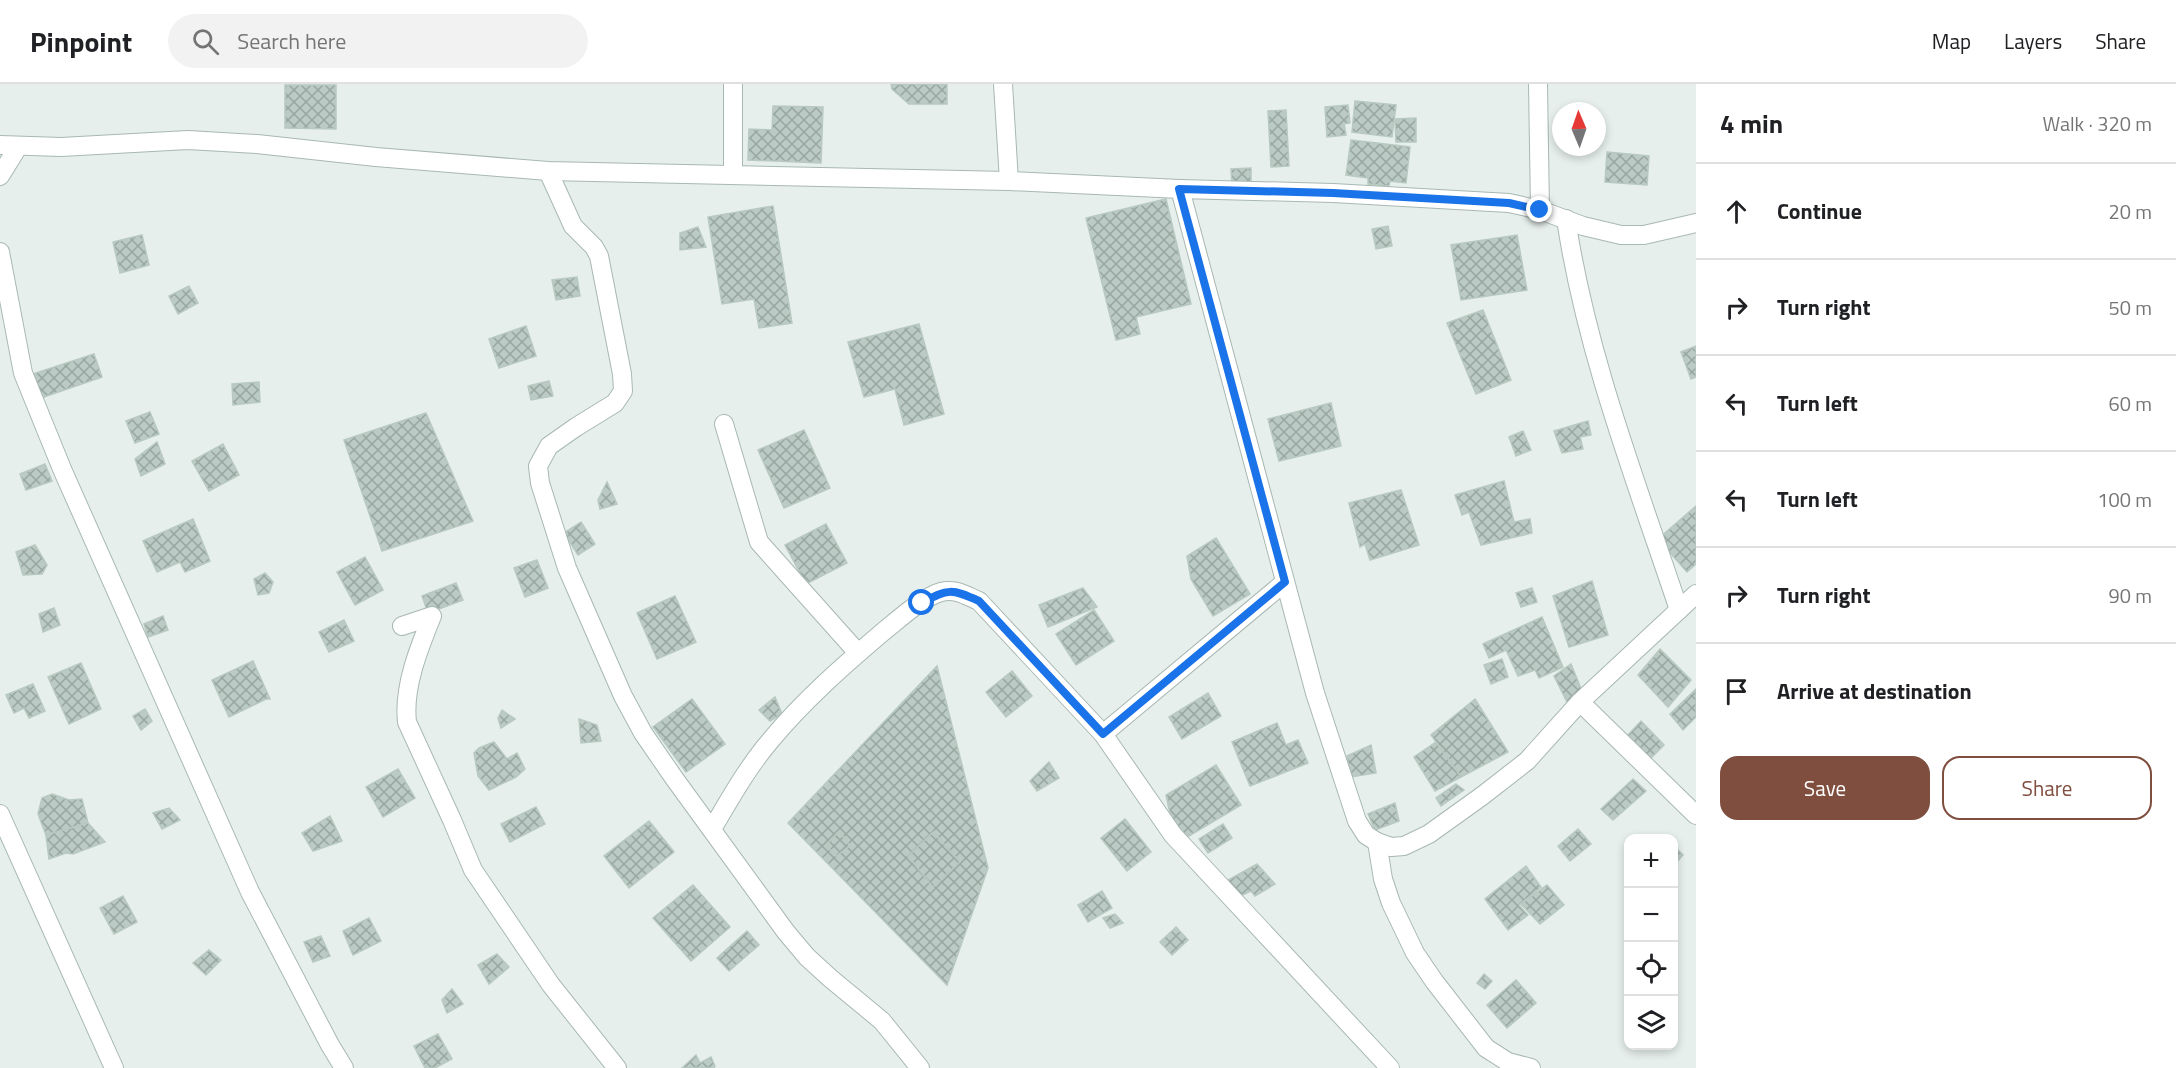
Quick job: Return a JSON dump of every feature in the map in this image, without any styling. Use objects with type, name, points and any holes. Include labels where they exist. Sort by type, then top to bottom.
[{"type":"street","points":[[733,84],[733,175]]},
{"type":"street","points":[[1003,84],[1009,181]]},
{"type":"street","points":[[1538,84],[1540,210]]},
{"type":"street","points":[[0,176],[9,146],[61,147],[188,140],[257,144],[376,157],[548,171],[1009,181],[1509,203],[1621,235],[1644,235],[1696,223]]},
{"type":"street","points":[[548,171],[573,226],[599,255],[622,374],[623,391],[615,403],[549,446],[538,466],[540,483],[567,568],[623,696],[650,742],[786,932],[830,978],[882,1021],[920,1068]]},
{"type":"street","points":[[1179,189],[1315,693],[1357,821],[1366,835],[1391,847],[1404,846],[1429,834],[1482,796],[1527,761],[1580,702],[1696,594]]},
{"type":"street","points":[[1566,219],[1573,268],[1590,337],[1679,610]]},
{"type":"street","points":[[0,252],[23,373],[62,469],[249,892],[344,1068]]},
{"type":"street","points":[[724,424],[759,542],[858,653]]},
{"type":"street","points":[[1103,734],[1285,582]]},
{"type":"street","points":[[712,829],[736,788],[770,741],[811,698],[896,621],[940,592],[957,591],[979,601],[1103,734],[1173,835],[1390,1068]]},
{"type":"street","points":[[402,626],[432,616],[408,687],[405,708],[407,722],[473,870],[551,985],[617,1068]]},
{"type":"street","points":[[1580,702],[1696,815]]},
{"type":"street","points":[[0,814],[114,1068]]},
{"type":"street","points":[[1377,842],[1383,879],[1391,903],[1415,953],[1434,981],[1486,1048],[1508,1062],[1531,1068]]},
{"type":"building","points":[[891,84],[947,84],[947,104],[909,104],[892,89]]},
{"type":"building","points":[[285,85],[336,85],[336,129],[285,128]]},
{"type":"building","points":[[1355,101],[1396,105],[1392,137],[1352,132]]},
{"type":"building","points":[[1348,105],[1350,123],[1344,124],[1346,135],[1327,137],[1325,107]]},
{"type":"building","points":[[773,106],[823,107],[821,163],[748,160],[749,129],[772,130]]},
{"type":"building","points":[[1286,110],[1289,166],[1271,167],[1268,111]]},
{"type":"building","points":[[1416,118],[1416,142],[1396,142],[1395,119]]},
{"type":"building","points":[[1351,140],[1410,147],[1406,183],[1390,181],[1389,186],[1368,184],[1368,178],[1346,175]]},
{"type":"building","points":[[1607,152],[1649,156],[1647,185],[1605,182]]},
{"type":"building","points":[[1251,168],[1251,184],[1232,185],[1231,169]]},
{"type":"building","points":[[1166,199],[1191,304],[1136,317],[1140,334],[1116,340],[1086,218]]},
{"type":"building","points":[[773,206],[792,323],[759,328],[754,299],[722,304],[708,217]]},
{"type":"building","points":[[1388,226],[1392,246],[1376,249],[1372,229]]},
{"type":"building","points":[[698,227],[706,247],[680,250],[680,233]]},
{"type":"building","points":[[142,235],[149,265],[120,273],[113,242]]},
{"type":"building","points":[[1517,235],[1527,290],[1461,300],[1451,245]]},
{"type":"building","points":[[577,277],[580,296],[556,300],[552,280]]},
{"type":"building","points":[[189,286],[198,303],[178,314],[169,296]]},
{"type":"building","points":[[1483,310],[1511,380],[1476,394],[1447,323]]},
{"type":"building","points":[[919,324],[944,414],[904,425],[895,389],[864,397],[848,342]]},
{"type":"building","points":[[526,326],[536,356],[499,368],[489,339]]},
{"type":"building","points":[[1696,346],[1696,377],[1691,379],[1681,352]]},
{"type":"building","points":[[94,354],[102,377],[41,398],[33,374]]},
{"type":"building","points":[[549,381],[553,396],[531,400],[528,386]]},
{"type":"building","points":[[259,382],[260,402],[233,405],[232,384]]},
{"type":"building","points":[[1331,403],[1341,446],[1279,461],[1268,419]]},
{"type":"building","points":[[150,412],[159,434],[135,443],[126,421]]},
{"type":"building","points":[[426,413],[473,521],[382,551],[344,440]]},
{"type":"building","points":[[1588,421],[1591,435],[1580,437],[1583,449],[1562,453],[1554,431]]},
{"type":"building","points":[[804,430],[830,488],[784,508],[758,450]]},
{"type":"building","points":[[1523,431],[1531,450],[1516,456],[1509,437]]},
{"type":"building","points":[[157,442],[165,464],[141,476],[135,459]]},
{"type":"building","points":[[223,444],[239,475],[209,491],[192,461]]},
{"type":"building","points":[[45,464],[52,481],[26,490],[20,474]]},
{"type":"building","points":[[1504,481],[1514,522],[1530,519],[1532,533],[1481,545],[1469,512],[1462,515],[1455,495]]},
{"type":"building","points":[[607,482],[617,504],[600,509],[598,500]]},
{"type":"building","points":[[1401,490],[1419,545],[1370,560],[1365,544],[1360,547],[1349,503]]},
{"type":"building","points":[[1696,506],[1696,564],[1687,572],[1658,539]]},
{"type":"building","points":[[193,519],[210,561],[185,572],[180,562],[157,572],[143,541]]},
{"type":"building","points":[[581,522],[595,544],[578,555],[564,533]]},
{"type":"building","points":[[826,524],[847,563],[806,584],[785,545]]},
{"type":"building","points":[[1216,538],[1250,594],[1213,616],[1191,579],[1187,556]]},
{"type":"building","points":[[35,545],[47,565],[42,574],[23,575],[16,552]]},
{"type":"building","points":[[365,557],[383,590],[355,605],[337,572]]},
{"type":"building","points":[[537,560],[548,588],[525,597],[514,568]]},
{"type":"building","points":[[265,573],[273,582],[269,593],[258,595],[254,579]]},
{"type":"building","points":[[1592,581],[1608,635],[1569,647],[1553,596]]},
{"type":"building","points":[[456,583],[463,600],[428,613],[422,596]]},
{"type":"building","points":[[1083,588],[1097,607],[1048,627],[1039,605]]},
{"type":"building","points":[[1532,588],[1537,602],[1521,607],[1516,593]]},
{"type":"building","points":[[675,596],[696,642],[657,659],[637,613]]},
{"type":"building","points":[[54,608],[60,625],[43,632],[39,614]]},
{"type":"building","points":[[1094,610],[1114,641],[1076,665],[1056,634]]},
{"type":"building","points":[[163,616],[168,630],[148,637],[144,624]]},
{"type":"building","points":[[1542,617],[1563,667],[1539,678],[1535,670],[1518,676],[1506,650],[1489,658],[1483,644]]},
{"type":"building","points":[[344,620],[354,641],[329,652],[319,632]]},
{"type":"building","points":[[1660,649],[1691,680],[1668,707],[1638,675]]},
{"type":"building","points":[[1502,659],[1508,677],[1491,684],[1484,665]]},
{"type":"building","points":[[253,661],[270,699],[229,717],[212,680]]},
{"type":"building","points":[[81,663],[101,709],[69,724],[48,677]]},
{"type":"building","points":[[1571,664],[1582,691],[1567,702],[1554,676]]},
{"type":"building","points":[[937,666],[988,868],[947,985],[788,823]]},
{"type":"building","points":[[1012,671],[1032,696],[1006,717],[986,692]]},
{"type":"building","points":[[33,684],[45,711],[29,718],[24,708],[14,713],[6,695]]},
{"type":"building","points":[[1696,689],[1696,717],[1683,730],[1670,714]]},
{"type":"building","points":[[1208,693],[1221,716],[1182,739],[1169,717]]},
{"type":"building","points":[[775,697],[782,714],[770,721],[759,710]]},
{"type":"building","points":[[692,699],[725,744],[686,772],[653,727]]},
{"type":"building","points":[[1475,699],[1508,752],[1461,777],[1431,735]]},
{"type":"building","points":[[145,709],[152,721],[141,730],[133,716]]},
{"type":"building","points":[[502,710],[515,719],[501,728],[498,718]]},
{"type":"building","points":[[579,719],[597,725],[601,741],[581,743]]},
{"type":"building","points":[[1641,721],[1664,745],[1650,759],[1627,736]]},
{"type":"building","points":[[1277,723],[1286,745],[1298,740],[1308,763],[1250,786],[1232,742]]},
{"type":"building","points":[[494,742],[507,759],[517,753],[525,769],[516,777],[489,790],[478,776],[474,753],[479,748]]},
{"type":"building","points":[[1436,742],[1461,777],[1435,791],[1414,757]]},
{"type":"building","points":[[1371,745],[1376,773],[1351,777],[1347,756]]},
{"type":"building","points":[[1049,762],[1059,778],[1037,791],[1030,781]]},
{"type":"building","points":[[1216,765],[1241,805],[1184,839],[1171,818],[1166,795]]},
{"type":"building","points":[[398,769],[415,798],[383,817],[366,787]]},
{"type":"building","points":[[1633,779],[1646,791],[1613,820],[1601,809]]},
{"type":"building","points":[[1456,784],[1464,790],[1441,806],[1436,798]]},
{"type":"building","points":[[52,794],[69,800],[82,799],[88,823],[46,835],[38,814],[42,798]]},
{"type":"building","points":[[1395,803],[1399,821],[1375,830],[1368,814]]},
{"type":"building","points":[[536,807],[545,824],[510,842],[501,824]]},
{"type":"building","points":[[169,808],[180,820],[162,829],[153,813]]},
{"type":"building","points":[[330,816],[342,841],[313,851],[302,833]]},
{"type":"building","points":[[1125,819],[1151,852],[1127,871],[1101,838]]},
{"type":"building","points":[[649,821],[674,852],[629,888],[604,856]]},
{"type":"building","points":[[88,823],[105,842],[73,854],[66,853],[49,859],[46,835]]},
{"type":"building","points":[[1223,824],[1232,838],[1208,853],[1199,839]]},
{"type":"building","points":[[1578,829],[1591,844],[1570,861],[1558,846]]},
{"type":"building","points":[[839,831],[850,846],[836,856],[826,845]]},
{"type":"building","points":[[933,832],[960,862],[933,887],[908,856]]},
{"type":"building","points":[[1678,850],[1683,855],[1678,861]]},
{"type":"building","points":[[1257,864],[1275,884],[1255,896],[1251,891],[1238,897],[1223,883]]},
{"type":"building","points":[[1526,866],[1541,887],[1519,905],[1528,915],[1508,930],[1485,899]]},
{"type":"building","points":[[693,885],[730,927],[691,961],[653,918]]},
{"type":"building","points":[[1547,885],[1564,905],[1540,924],[1521,904]]},
{"type":"building","points":[[1102,891],[1112,908],[1088,922],[1078,905]]},
{"type":"building","points":[[123,896],[137,922],[114,934],[100,908]]},
{"type":"building","points":[[1115,914],[1123,923],[1110,928],[1103,918]]},
{"type":"building","points":[[369,918],[381,941],[353,955],[343,931]]},
{"type":"building","points":[[1176,927],[1188,940],[1172,955],[1160,942]]},
{"type":"building","points":[[747,931],[759,945],[729,971],[717,958]]},
{"type":"building","points":[[321,936],[330,956],[313,962],[304,942]]},
{"type":"building","points":[[209,950],[221,960],[206,975],[193,963]]},
{"type":"building","points":[[497,954],[509,967],[489,984],[478,965]]},
{"type":"building","points":[[1484,974],[1492,981],[1485,989],[1477,983]]},
{"type":"building","points":[[1516,980],[1536,1003],[1507,1028],[1487,1005]]},
{"type":"building","points":[[452,989],[463,1004],[447,1013],[442,1000]]},
{"type":"building","points":[[438,1034],[452,1059],[435,1068],[425,1068],[414,1046]]},
{"type":"building","points":[[696,1055],[700,1063],[711,1057],[714,1068],[682,1068]]},
{"type":"route","points":[[922,603],[940,592],[957,591],[979,601],[1103,734],[1285,582],[1179,189],[1333,193],[1509,203],[1540,210]]}]
